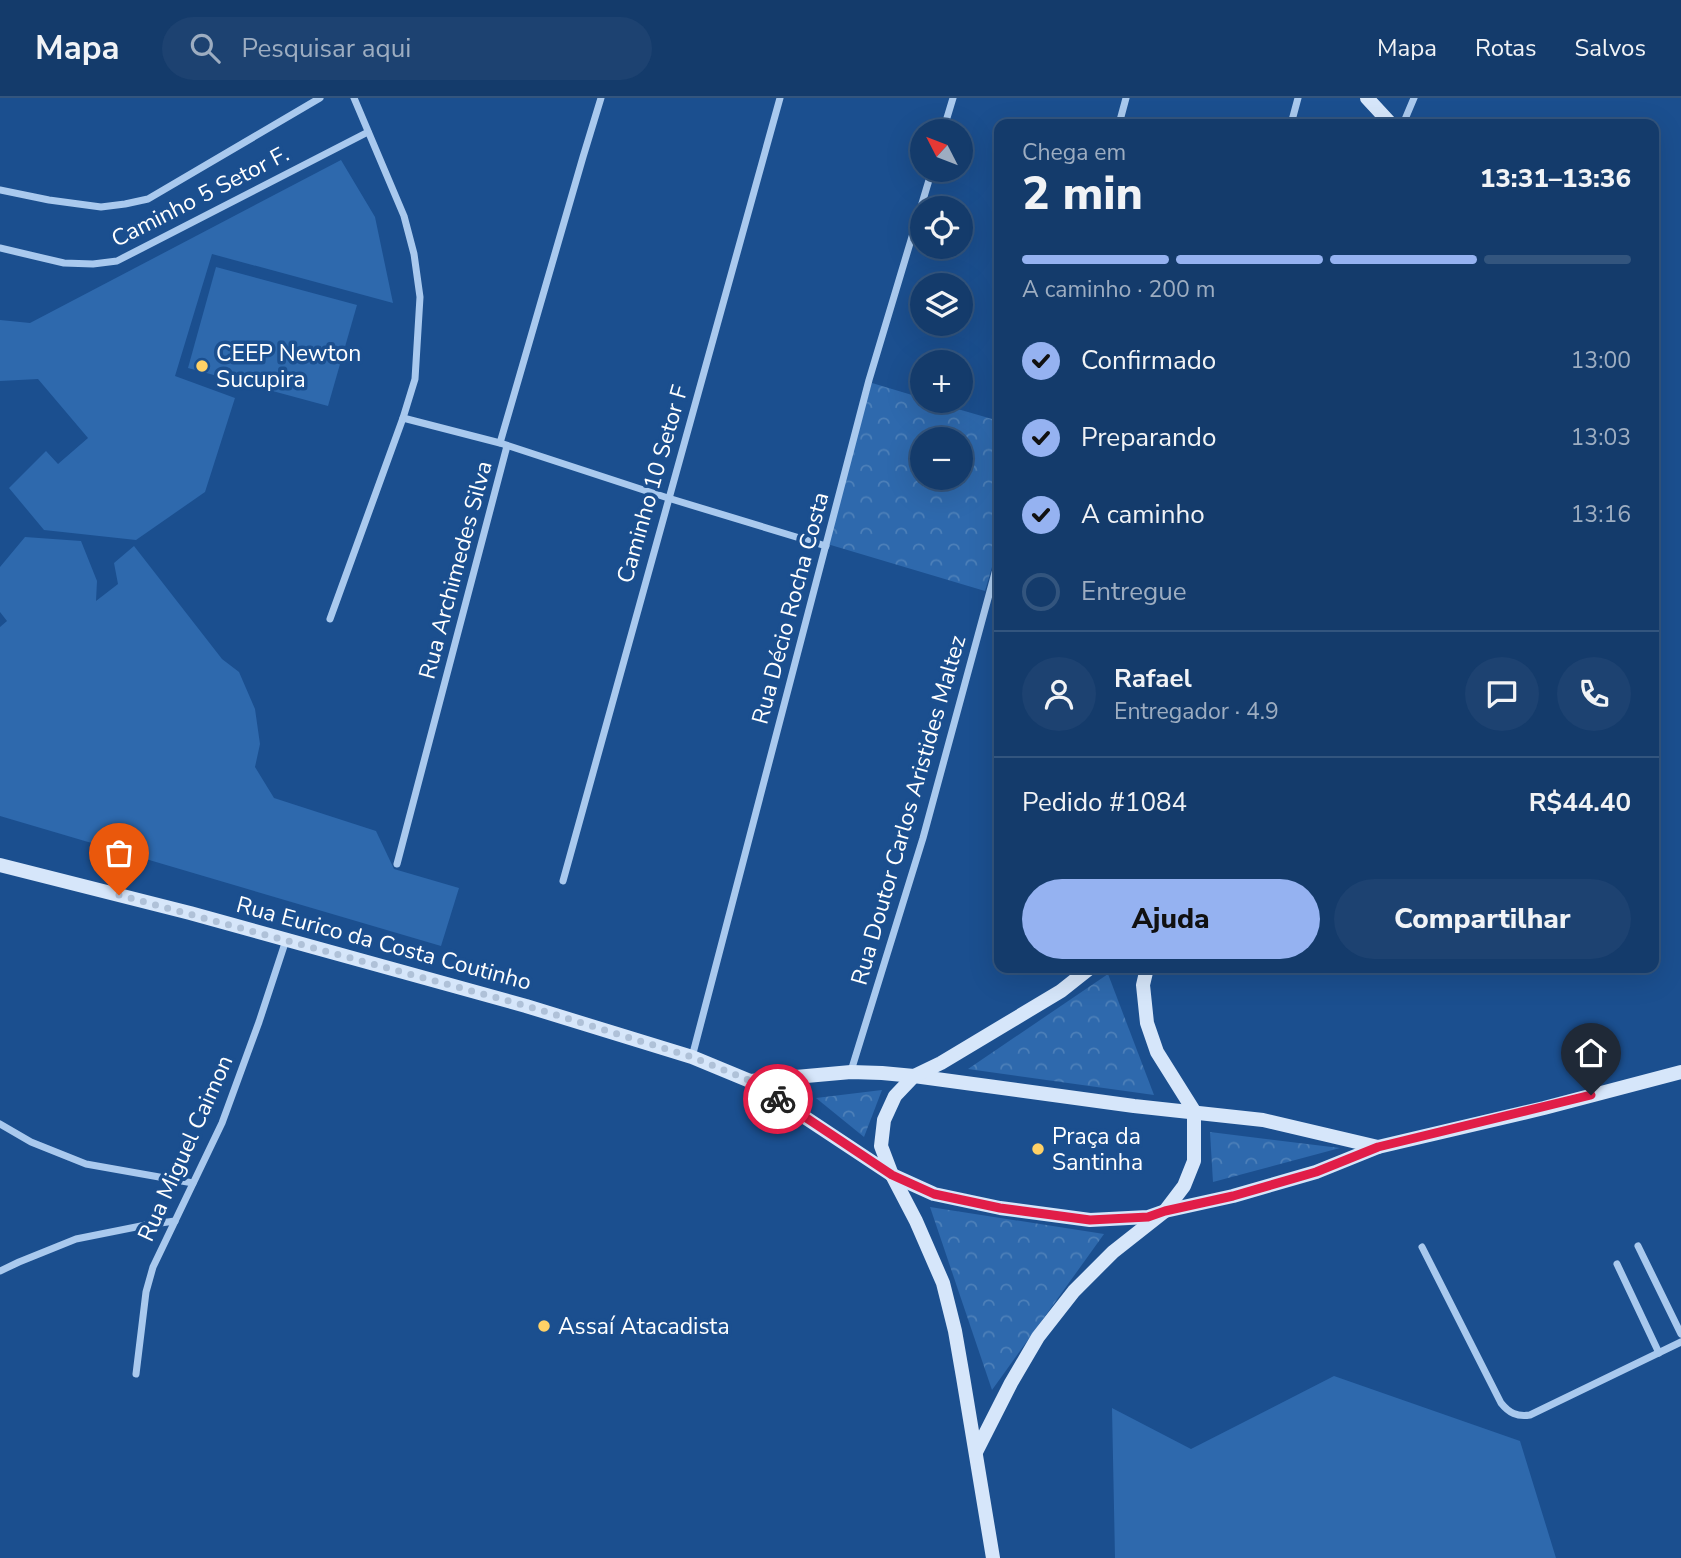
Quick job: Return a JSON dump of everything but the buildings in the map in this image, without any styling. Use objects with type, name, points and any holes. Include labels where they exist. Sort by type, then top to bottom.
[{"type":"main road","points":[[1367,98],[1386,119]]},
{"type":"main road","name":"Rua Eurico da Costa Coutinho","points":[[0,865],[190,913],[527,1006],[692,1057],[751,1081],[892,1175],[934,1194],[1000,1208],[1090,1220],[1148,1217],[1233,1196],[1316,1172],[1378,1147],[1681,1072]]},
{"type":"main road","points":[[993,1558],[955,1331],[943,1283],[881,1146],[884,1120],[895,1096],[914,1076],[941,1063],[1061,991],[1084,973]]},
{"type":"main road","points":[[976,1452],[1038,1337],[1074,1291],[1113,1252],[1165,1211],[1184,1186],[1194,1161],[1194,1111],[1157,1052],[1147,1023],[1143,985],[1146,973]]},
{"type":"main road","name":"Rua Eurico da Costa Coutinho","points":[[751,1081],[851,1072],[914,1076],[1135,1106],[1263,1120],[1378,1147]]},
{"type":"street","points":[[0,190],[101,207],[148,199],[320,98]]},
{"type":"street","points":[[330,619],[415,379],[420,297],[414,254],[404,216],[354,98]]},
{"type":"street","name":"Rua Archimedes Silva","points":[[397,864],[503,445],[601,98]]},
{"type":"street","name":"Caminho 10 Setor F","points":[[563,881],[780,98]]},
{"type":"street","points":[[947,119],[953,98]]},
{"type":"street","points":[[1120,119],[1126,98]]},
{"type":"street","points":[[1292,119],[1298,98]]},
{"type":"street","points":[[1404,119],[1414,98]]},
{"type":"street","name":"Caminho 5 Setor F.","points":[[0,248],[64,263],[117,261],[369,132]]},
{"type":"street","name":"Rua Décio Rocha Costa","points":[[692,1057],[869,380],[928,182]]},
{"type":"street","points":[[403,418],[503,445]]},
{"type":"street","name":"Rua Archimedes Silva","points":[[503,445],[826,546]]},
{"type":"street","name":"Rua Doutor Carlos Aristides Maltez","points":[[851,1072],[923,838],[994,576]]},
{"type":"street","name":"Rua Miguel Caimon","points":[[136,1374],[146,1292],[153,1267],[222,1123],[286,940]]},
{"type":"street","points":[[0,1124],[31,1143],[86,1164],[193,1183]]},
{"type":"street","points":[[0,1271],[76,1239],[175,1221]]},
{"type":"street","points":[[1639,1246],[1681,1334]]},
{"type":"street","points":[[1422,1247],[1501,1403],[1515,1414],[1530,1415],[1681,1342]]},
{"type":"street","points":[[1617,1264],[1659,1353]]},
{"type":"green space","points":[[341,160],[375,217],[393,303],[212,254],[175,376],[235,398],[205,492],[136,540],[44,530],[9,488],[46,451],[58,464],[88,438],[38,379],[0,381],[0,320],[30,323]]},
{"type":"green space","points":[[216,267],[357,305],[328,406],[188,368]]},
{"type":"green space","points":[[872,383],[910,394],[910,413],[971,413],[994,420],[994,560],[985,591],[824,543]]},
{"type":"green space","points":[[25,537],[81,541],[97,581],[96,601],[118,584],[114,563],[134,546],[222,659],[239,672],[255,709],[260,744],[255,767],[274,798],[376,831],[394,869],[459,888],[441,946],[0,816],[0,627],[7,621],[0,612],[0,567]]},
{"type":"green space","points":[[1108,974],[1154,1095],[968,1069]]},
{"type":"green space","points":[[882,1090],[864,1137],[816,1098]]},
{"type":"green space","points":[[1210,1132],[1340,1148],[1213,1182]]},
{"type":"green space","points":[[930,1207],[1104,1234],[992,1390]]},
{"type":"green space","points":[[1334,1376],[1520,1441],[1556,1558],[1115,1558],[1112,1408],[1191,1449]]},
{"type":"way so far","points":[[119,895],[527,1006],[692,1057],[751,1081],[778,1099]]},
{"type":"place","name":"CEEP Newton Sucupira","points":[[202,366]]},
{"type":"place","name":"Praça da Santinha","points":[[1038,1149]]},
{"type":"place","name":"Assaí Atacadista","points":[[544,1326]]},
{"type":"route","points":[[778,1099],[892,1175],[934,1194],[1000,1208],[1090,1220],[1148,1217],[1233,1196],[1316,1172],[1378,1147],[1591,1095]]}]
